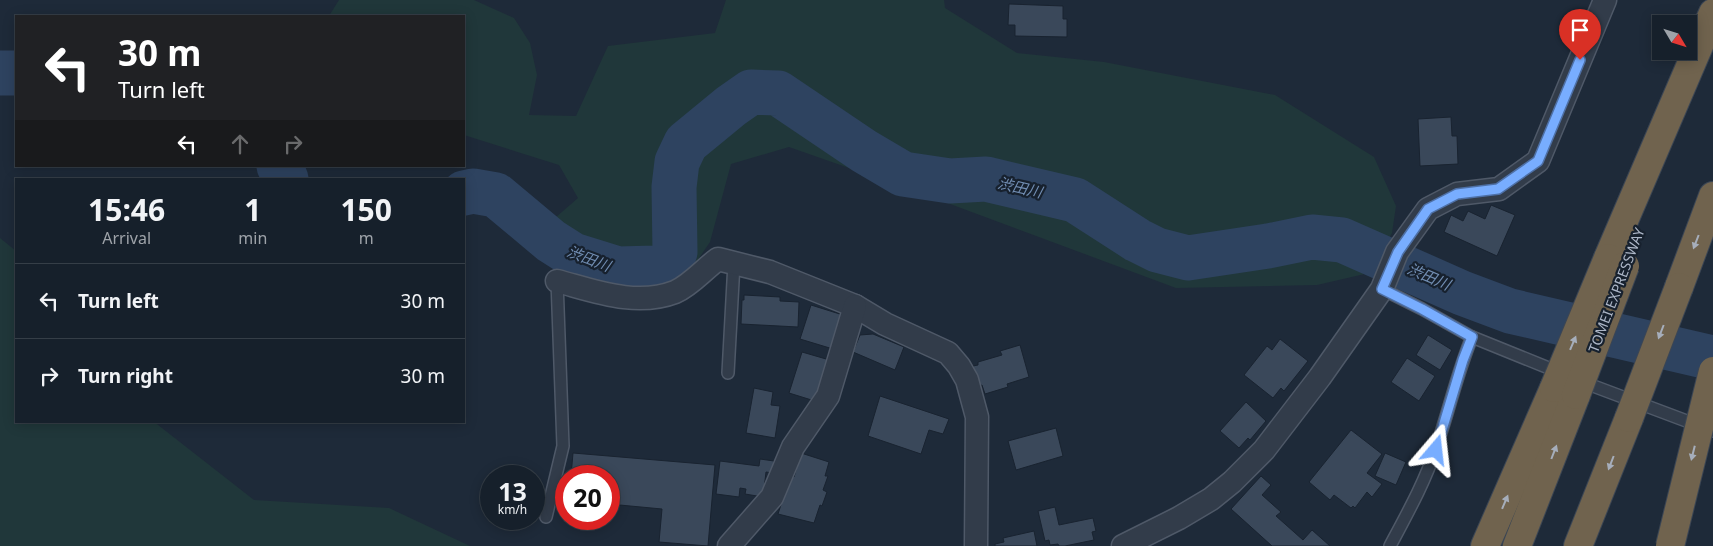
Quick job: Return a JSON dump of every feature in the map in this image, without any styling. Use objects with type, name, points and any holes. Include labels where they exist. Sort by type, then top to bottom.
[{"type":"highway","points":[[1617,262],[1713,13]]},
{"type":"highway","name":"TOMEI EXPRESSWAY","points":[[1517,546],[1565,391],[1713,33]]},
{"type":"highway","points":[[1578,546],[1629,418],[1713,196]]},
{"type":"highway","points":[[1670,546],[1713,372]]},
{"type":"highway","points":[[1485,546],[1565,391]]},
{"type":"street","points":[[1123,546],[1179,518],[1211,499],[1232,482],[1264,450],[1320,377],[1383,284],[1403,242],[1428,209],[1457,194],[1498,189],[1538,161],[1605,0]]},
{"type":"street","points":[[557,281],[620,298],[651,297],[675,292],[693,280],[718,258],[770,272],[855,306],[885,324],[948,353],[959,366],[967,380],[977,417],[976,546]]},
{"type":"street","points":[[729,546],[772,497],[793,447],[828,396],[855,306]]},
{"type":"lane","points":[[728,373],[734,263]]},
{"type":"lane","points":[[546,518],[563,446],[557,281]]},
{"type":"lane","points":[[1383,284],[1422,309],[1472,337],[1623,398],[1713,431]]},
{"type":"lane","points":[[1390,546],[1409,511],[1436,450],[1463,360],[1472,337]]},
{"type":"green space","points":[[339,0],[474,0],[514,18],[530,43],[537,75],[529,115],[576,116],[608,46],[715,33],[726,0],[944,0],[945,8],[1017,53],[1104,62],[1275,95],[1374,157],[1396,206],[1392,233],[1369,273],[1317,285],[1176,288],[926,195],[789,147],[731,164],[710,242],[686,277],[647,289],[598,281],[566,267],[555,218],[578,198],[559,165],[465,135],[465,15],[330,15]]},
{"type":"green space","points":[[0,238],[15,250],[15,423],[156,423],[254,500],[389,508],[470,546],[0,546]]},
{"type":"building","points":[[1009,4],[1063,6],[1063,19],[1067,19],[1067,37],[1015,36],[1015,25],[1008,25]]},
{"type":"building","points":[[1451,117],[1452,136],[1457,136],[1458,164],[1420,166],[1418,119]]},
{"type":"building","points":[[1491,205],[1515,215],[1497,256],[1444,232],[1451,215],[1463,221],[1468,211],[1485,219]]},
{"type":"building","points":[[744,295],[780,297],[780,301],[799,302],[798,327],[741,324]]},
{"type":"building","points":[[811,305],[843,315],[833,349],[800,339]]},
{"type":"building","points":[[873,334],[904,347],[895,370],[853,352],[860,335]]},
{"type":"building","points":[[1428,335],[1452,350],[1440,370],[1416,355]]},
{"type":"building","points":[[1280,339],[1308,361],[1284,391],[1281,388],[1273,398],[1244,375],[1267,346],[1272,350]]},
{"type":"building","points":[[1020,345],[1029,377],[1007,384],[1008,387],[985,394],[982,385],[979,386],[973,366],[978,365],[978,362],[1002,355],[1000,351]]},
{"type":"building","points":[[802,352],[833,361],[818,402],[789,393]]},
{"type":"building","points":[[1407,358],[1435,376],[1419,401],[1391,382]]},
{"type":"building","points":[[754,388],[773,392],[771,405],[780,406],[775,438],[746,433]]},
{"type":"building","points":[[880,396],[949,419],[943,434],[929,430],[921,454],[868,436]]},
{"type":"building","points":[[1246,402],[1266,421],[1250,440],[1248,438],[1239,448],[1220,431]]},
{"type":"building","points":[[1056,428],[1063,456],[1016,470],[1008,441]]},
{"type":"building","points":[[1351,430],[1382,454],[1367,473],[1382,484],[1372,497],[1367,492],[1355,508],[1353,506],[1351,508],[1334,495],[1330,500],[1309,482]]},
{"type":"building","points":[[573,453],[715,465],[708,546],[659,542],[662,509],[620,505],[620,465],[572,465]]},
{"type":"building","points":[[801,453],[829,462],[825,476],[828,476],[823,490],[827,492],[814,523],[778,514],[787,486],[788,475],[794,477]]},
{"type":"building","points":[[1385,453],[1406,462],[1396,485],[1375,476]]},
{"type":"building","points":[[760,459],[774,461],[773,473],[766,472],[763,497],[745,494],[746,489],[740,488],[739,497],[716,494],[720,461],[759,466]]},
{"type":"building","points":[[1261,476],[1271,485],[1262,495],[1281,512],[1276,516],[1303,540],[1312,530],[1330,546],[1272,546],[1231,509]]},
{"type":"building","points":[[1055,507],[1059,525],[1093,518],[1096,531],[1092,532],[1094,540],[1065,546],[1059,546],[1058,544],[1050,545],[1049,540],[1045,541],[1038,511]]},
{"type":"building","points":[[1034,531],[1037,546],[995,546],[995,544],[1004,542],[1003,538]]},
{"type":"waterway","name":"渋田川","points":[[0,73],[15,73]]},
{"type":"waterway","name":"渋田川","points":[[465,193],[473,191],[496,195],[551,241],[573,255],[618,269],[655,268],[669,265],[675,252],[674,187],[677,162],[686,143],[751,92],[778,93],[864,151],[903,174],[950,181],[986,179],[1075,200],[1137,240],[1157,250],[1188,258],[1268,246],[1312,237],[1342,240],[1462,293],[1510,311],[1713,358]]},
{"type":"waterway","name":"渋田川","points":[[280,167],[285,178]]},
{"type":"route","points":[[1436,450],[1463,360],[1472,337],[1382,289],[1403,242],[1428,209],[1457,194],[1498,189],[1538,161],[1580,60]]}]
